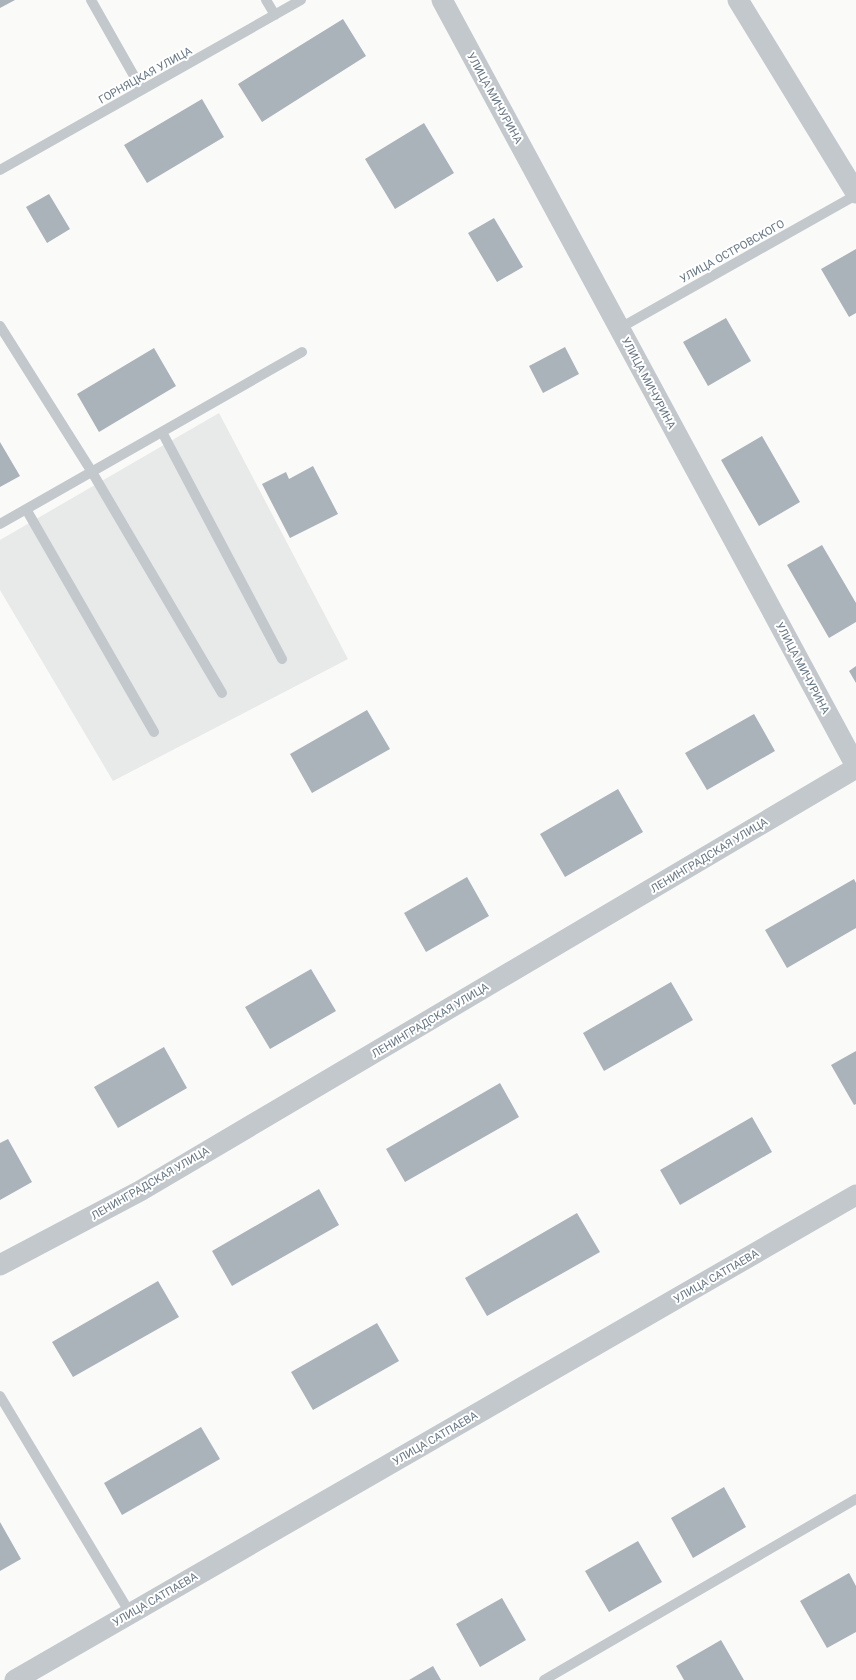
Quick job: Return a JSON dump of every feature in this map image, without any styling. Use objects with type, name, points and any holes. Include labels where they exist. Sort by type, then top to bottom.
[{"type":"street","name":"УЛИЦА МИЧУРИНА","points":[[442,0],[856,767]]},
{"type":"street","points":[[738,0],[856,194]]},
{"type":"street","name":"ЛЕНИНГРАДСКАЯ УЛИЦА","points":[[0,1265],[146,1187],[856,767]]},
{"type":"street","name":"УЛИЦА САТПАЕВА","points":[[15,1680],[856,1195]]},
{"type":"lane","points":[[92,0],[142,90]]},
{"type":"lane","points":[[266,0],[275,15]]},
{"type":"lane","name":"ГОРНЯЦКАЯ УЛИЦА","points":[[0,170],[301,0]]},
{"type":"lane","name":"УЛИЦА ОСТРОВСКОГО","points":[[620,328],[856,194]]},
{"type":"lane","points":[[0,326],[92,472],[222,693]]},
{"type":"lane","points":[[0,524],[302,352]]},
{"type":"lane","points":[[162,432],[282,659]]},
{"type":"lane","points":[[26,509],[154,732]]},
{"type":"lane","points":[[0,1396],[130,1613]]},
{"type":"lane","points":[[544,1680],[856,1499]]},
{"type":"shaded area","points":[[219,413],[348,659],[113,781],[0,590],[0,540]]},
{"type":"building","points":[[0,0],[15,0],[0,8]]},
{"type":"building","points":[[343,19],[366,56],[262,122],[238,84]]},
{"type":"building","points":[[202,99],[224,137],[147,183],[124,145]]},
{"type":"building","points":[[424,123],[454,173],[395,209],[365,159]]},
{"type":"building","points":[[49,194],[70,229],[47,243],[26,207]]},
{"type":"building","points":[[494,218],[523,267],[497,282],[468,233]]},
{"type":"building","points":[[856,249],[856,313],[849,317],[821,269]]},
{"type":"building","points":[[726,318],[751,361],[708,386],[683,342]]},
{"type":"building","points":[[565,347],[579,374],[543,393],[529,366]]},
{"type":"building","points":[[154,348],[176,386],[99,432],[77,394]]},
{"type":"building","points":[[762,436],[800,502],[759,526],[721,460]]},
{"type":"building","points":[[0,442],[20,476],[0,487]]},
{"type":"building","points":[[313,466],[338,514],[290,538],[262,484],[286,472],[289,479]]},
{"type":"building","points":[[822,545],[856,603],[856,622],[829,638],[787,565]]},
{"type":"building","points":[[856,666],[856,683],[849,671]]},
{"type":"building","points":[[367,710],[390,749],[312,793],[290,754]]},
{"type":"building","points":[[754,714],[775,751],[707,790],[685,753]]},
{"type":"building","points":[[618,789],[643,832],[565,877],[540,834]]},
{"type":"building","points":[[467,877],[489,916],[426,952],[404,913]]},
{"type":"building","points":[[854,879],[856,883],[856,928],[787,968],[765,930]]},
{"type":"building","points":[[311,969],[336,1011],[270,1049],[245,1007]]},
{"type":"building","points":[[671,982],[693,1020],[604,1071],[583,1033]]},
{"type":"building","points":[[164,1047],[187,1088],[118,1128],[94,1087]]},
{"type":"building","points":[[856,1051],[856,1104],[854,1105],[831,1065]]},
{"type":"building","points":[[500,1083],[519,1117],[405,1182],[386,1149]]},
{"type":"building","points":[[752,1117],[772,1152],[680,1205],[660,1170]]},
{"type":"building","points":[[8,1139],[32,1182],[0,1200],[0,1143]]},
{"type":"building","points":[[319,1189],[339,1225],[232,1286],[212,1251]]},
{"type":"building","points":[[577,1213],[600,1252],[487,1316],[465,1278]]},
{"type":"building","points":[[158,1281],[179,1317],[73,1377],[52,1342]]},
{"type":"building","points":[[377,1323],[399,1361],[313,1410],[291,1372]]},
{"type":"building","points":[[201,1427],[220,1459],[122,1515],[104,1483]]},
{"type":"building","points":[[724,1487],[746,1527],[693,1558],[671,1518]]},
{"type":"building","points":[[0,1522],[21,1559],[0,1571]]},
{"type":"building","points":[[638,1541],[662,1582],[609,1612],[585,1571]]},
{"type":"building","points":[[849,1573],[856,1586],[856,1632],[827,1648],[800,1601]]},
{"type":"building","points":[[502,1598],[526,1640],[480,1667],[456,1624]]},
{"type":"building","points":[[721,1640],[744,1680],[684,1680],[676,1666]]},
{"type":"building","points":[[433,1666],[441,1680],[409,1680]]}]
